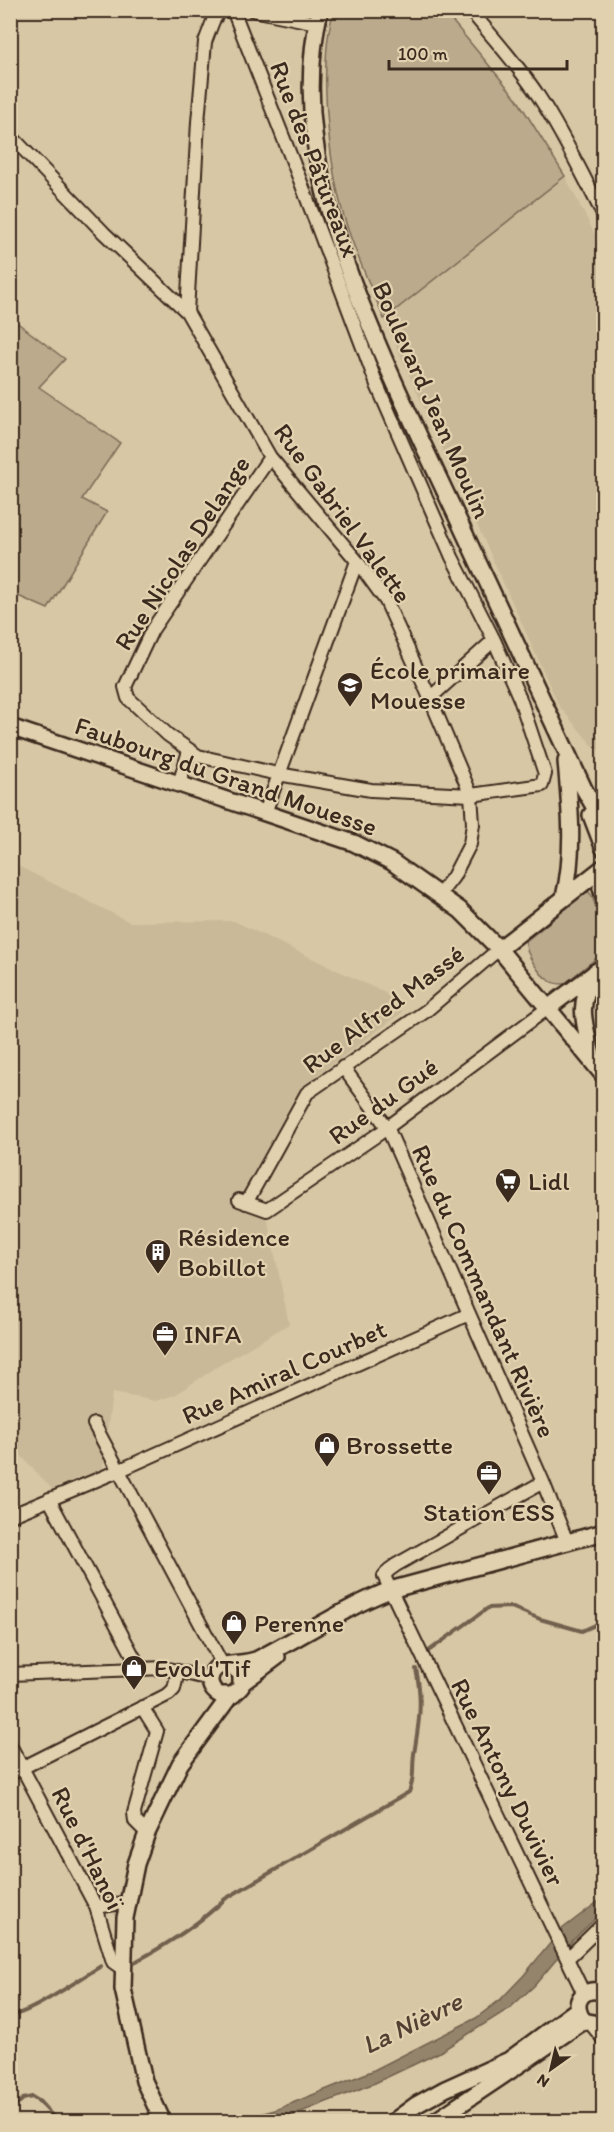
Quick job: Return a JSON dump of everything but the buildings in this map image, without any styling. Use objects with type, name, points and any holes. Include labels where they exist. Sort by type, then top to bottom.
[{"type":"main road","name":"Boulevard Jean Moulin","points":[[318,17],[312,60],[311,107],[318,160],[340,249],[369,324],[408,412],[584,789]]},
{"type":"main road","name":"Faubourg du Grand Mouesse","points":[[10,727],[354,843],[392,862],[460,910],[499,949],[599,1070]]},
{"type":"main road","points":[[564,897],[569,874],[571,845],[565,749]]},
{"type":"main road","points":[[584,789],[603,824]]},
{"type":"main road","points":[[584,789],[603,849]]},
{"type":"main road","points":[[499,949],[603,869]]},
{"type":"main road","points":[[603,869],[601,888],[603,897]]},
{"type":"main road","points":[[548,1008],[599,969]]},
{"type":"main road","points":[[599,969],[586,990],[582,1011],[599,1070]]},
{"type":"main road","points":[[200,1737],[209,1709],[215,1668],[255,1660],[305,1635],[364,1600],[390,1590],[603,1532]]},
{"type":"main road","points":[[163,2121],[144,2081],[123,1989],[125,1918],[136,1864],[147,1833],[180,1764],[230,1696],[237,1692],[242,1683],[305,1635]]},
{"type":"main road","points":[[227,1664],[239,1670],[242,1683]]},
{"type":"main road","points":[[211,1684],[220,1695],[230,1696]]},
{"type":"main road","points":[[589,2019],[579,2001],[589,1991],[602,1991]]},
{"type":"main road","points":[[393,2121],[445,2089],[509,2060],[589,2019]]},
{"type":"main road","points":[[434,2121],[589,2019]]},
{"type":"street","points":[[187,312],[205,42],[220,10]]},
{"type":"street","name":"Rue des Pâtureaux","points":[[233,10],[300,180],[376,385],[452,557],[494,640],[520,699],[545,774],[542,785],[471,795]]},
{"type":"street","points":[[253,10],[318,17]]},
{"type":"street","points":[[470,10],[539,97],[571,151],[603,216]]},
{"type":"street","name":"Rue Gabriel Valette","points":[[10,135],[104,233],[187,312],[270,457],[357,561],[386,601],[471,795],[473,824],[470,844],[453,877],[440,895]]},
{"type":"street","name":"Rue Nicolas Delange","points":[[189,751],[128,698],[125,687],[152,630],[270,457]]},
{"type":"street","points":[[265,813],[357,561]]},
{"type":"street","points":[[430,698],[494,640]]},
{"type":"street","points":[[179,784],[189,751]]},
{"type":"street","name":"Faubourg du Grand Mouesse","points":[[189,751],[198,756],[278,774],[371,790],[471,795]]},
{"type":"street","name":"Rue Alfred Massé","points":[[242,1202],[307,1093],[426,1011],[499,949]]},
{"type":"street","name":"Rue du Gué","points":[[242,1202],[267,1210],[387,1127],[548,1008]]},
{"type":"street","name":"Rue du Commandant Rivière","points":[[343,1067],[387,1127],[543,1482],[567,1542]]},
{"type":"street","name":"Rue Amiral Courbet","points":[[10,1516],[118,1471],[469,1314]]},
{"type":"street","points":[[94,1424],[227,1664]]},
{"type":"street","points":[[390,1590],[384,1576],[388,1570],[543,1482]]},
{"type":"street","points":[[49,1499],[135,1661],[136,1668]]},
{"type":"street","name":"Rue Antony Duvivier","points":[[390,1590],[584,1994]]},
{"type":"street","points":[[10,1674],[164,1668],[211,1684]]},
{"type":"street","points":[[10,1774],[172,1692],[178,1671]]},
{"type":"street","points":[[142,1707],[157,1731],[134,1813],[135,1821],[147,1833]]},
{"type":"street","name":"Rue d'Hanoï","points":[[10,1745],[96,1907],[113,1962],[123,1969]]},
{"type":"street","points":[[96,1907],[129,1902]]},
{"type":"street","points":[[568,1958],[603,1923]]},
{"type":"street","points":[[589,2019],[603,2040]]},
{"type":"shaded area","points":[[334,11],[444,11],[517,99],[565,176],[384,319],[349,233],[334,173],[327,115],[326,58]]},
{"type":"shaded area","points":[[565,176],[603,250],[603,753],[591,744],[559,706],[384,319]]},
{"type":"shaded area","points":[[11,318],[65,359],[39,387],[120,443],[82,499],[107,512],[48,609],[11,593]]},
{"type":"shaded area","points":[[10,862],[130,922],[234,921],[385,993],[403,1012],[300,1088],[242,1194],[268,1221],[289,1324],[175,1395],[156,1401],[112,1393],[103,1468],[52,1489],[11,1445]]},
{"type":"shaded area","points":[[588,891],[603,920],[603,953],[564,984],[553,983],[534,963],[526,941]]},
{"type":"shaded area","name":"La Nièvre","points":[[603,1898],[603,1911],[572,1941],[534,1986],[510,2008],[438,2053],[375,2083],[278,2121],[231,2122],[275,2110],[372,2071],[476,2018],[501,1999],[562,1929]]},
{"type":"waterway","points":[[430,1650],[488,1608],[511,1607],[540,1619],[582,1631],[604,1621]]},
{"type":"waterway","points":[[135,1962],[182,1934],[225,1899],[409,1792],[413,1778],[420,1712],[416,1669]]},
{"type":"waterway","points":[[10,2015],[18,2014],[42,2003],[101,1966]]},
{"type":"waterway","points":[[10,2111],[23,2099],[32,2097],[40,2102],[58,2122]]},
{"type":"place","name":"École primaire Mouesse","points":[[350,708]]},
{"type":"place","name":"Lidl","points":[[508,1204]]},
{"type":"place","name":"Résidence Bobillot","points":[[158,1275]]},
{"type":"place","name":"INFA","points":[[165,1357]]},
{"type":"place","name":"Brossette","points":[[327,1468]]},
{"type":"place","name":"Station ESS","points":[[489,1496]]},
{"type":"place","name":"Perenne","points":[[234,1646]]},
{"type":"place","name":"Evolu'Tif","points":[[134,1691]]}]
